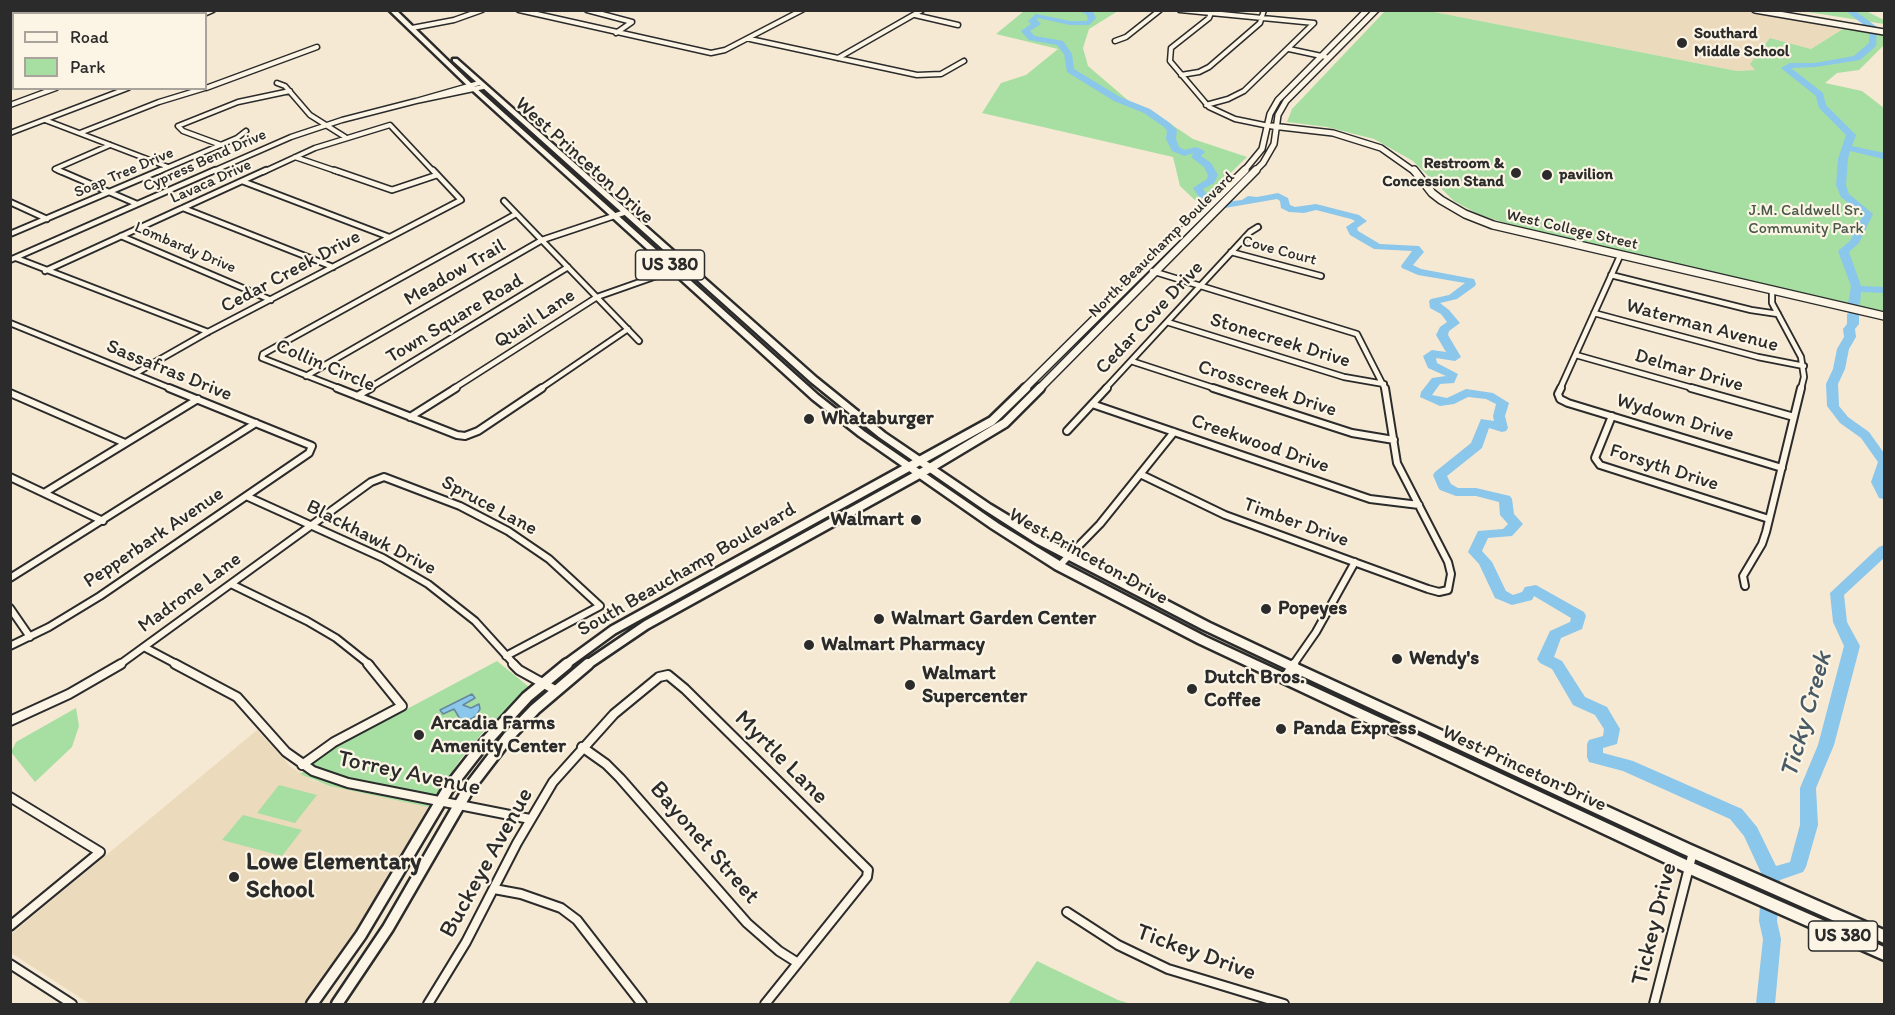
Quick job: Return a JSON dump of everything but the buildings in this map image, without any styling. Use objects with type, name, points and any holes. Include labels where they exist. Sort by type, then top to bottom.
[{"type":"highway","name":"West Princeton Drive","points":[[392,10],[416,27]]},
{"type":"highway","name":"West Princeton Drive","points":[[402,10],[416,27],[477,86],[814,380],[876,430],[987,507],[1070,556],[1206,626],[1693,852],[1884,937]]},
{"type":"highway","name":"West Princeton Drive","points":[[621,214],[675,270],[815,397],[918,474],[1059,567],[1171,625],[1284,679],[1733,887],[1884,954]]},
{"type":"highway","points":[[756,342],[767,339]]},
{"type":"street","points":[[416,27],[454,20],[482,10]]},
{"type":"street","points":[[519,10],[673,46],[714,53],[749,39],[802,10]]},
{"type":"street","points":[[587,10],[632,22],[616,33]]},
{"type":"street","points":[[838,58],[922,10]]},
{"type":"street","points":[[1115,41],[1126,37],[1160,10]]},
{"type":"street","points":[[1180,10],[1313,23],[1313,27],[1241,93],[1206,105]]},
{"type":"street","points":[[1181,75],[1209,68],[1263,18],[1264,10]]},
{"type":"street","name":"North Beauchamp Boulevard","points":[[925,464],[1005,423],[1254,174],[1274,144],[1270,114],[1278,100],[1367,10]]},
{"type":"street","name":"North Beauchamp Boulevard","points":[[925,464],[986,426],[1146,270],[1244,171],[1262,148],[1286,101],[1376,10]]},
{"type":"street","points":[[1755,10],[1884,30]]},
{"type":"street","points":[[1777,10],[1849,24]]},
{"type":"street","points":[[1211,13],[1209,18],[1169,52],[1170,60],[1206,105],[1235,119],[1273,126]]},
{"type":"street","points":[[914,15],[958,25]]},
{"type":"street","points":[[749,39],[927,75],[945,72],[964,61]]},
{"type":"street","points":[[207,87],[316,47]]},
{"type":"street","points":[[1289,50],[1329,58]]},
{"type":"street","points":[[277,83],[290,91],[310,115],[345,136]]},
{"type":"street","name":"Cypress Bend Drive","points":[[13,259],[281,141],[325,125],[477,86]]},
{"type":"street","points":[[10,105],[51,90]]},
{"type":"street","points":[[10,132],[123,90]]},
{"type":"street","points":[[80,134],[159,102],[197,90]]},
{"type":"street","points":[[221,145],[178,128],[178,126],[238,102],[290,91]]},
{"type":"street","points":[[45,120],[169,167]]},
{"type":"street","name":"Lavaca Drive","points":[[45,271],[345,136],[390,125],[437,175]]},
{"type":"street","name":"West College Street","points":[[1273,126],[1324,131],[1370,143],[1403,160],[1441,200],[1477,219],[1507,229],[1884,316]]},
{"type":"street","name":"Soap Tree Drive","points":[[10,234],[221,145],[246,131]]},
{"type":"street","points":[[110,145],[55,169],[137,204]]},
{"type":"street","points":[[296,157],[392,190],[437,175]]},
{"type":"street","name":"Cedar Creek Drive","points":[[136,374],[208,332],[461,200],[437,175]]},
{"type":"street","points":[[242,181],[389,237]]},
{"type":"street","points":[[504,201],[639,341]]},
{"type":"street","points":[[10,202],[47,219]]},
{"type":"street","points":[[183,208],[333,267]]},
{"type":"street","name":"Collin Circle","points":[[516,213],[263,354],[264,359],[457,435],[468,436],[628,329]]},
{"type":"street","name":"Meadow Trail","points":[[306,376],[542,240],[621,214]]},
{"type":"street","name":"Cedar Cove Drive","points":[[1067,431],[1231,252],[1258,227]]},
{"type":"street","name":"Lombardy Drive","points":[[121,236],[271,300]]},
{"type":"street","name":"Cove Court","points":[[1231,252],[1321,276]]},
{"type":"street","points":[[1576,355],[1620,256]]},
{"type":"street","points":[[13,259],[208,332]]},
{"type":"street","name":"Quail Lane","points":[[410,417],[597,297],[686,266]]},
{"type":"street","name":"Town Square Road","points":[[357,396],[568,267]]},
{"type":"street","points":[[1146,270],[1357,334],[1384,384],[1397,463],[1419,505]]},
{"type":"street","points":[[1611,276],[1751,310],[1778,314]]},
{"type":"street","points":[[1745,586],[1743,576],[1762,544],[1804,377],[1804,366],[1772,303],[1772,290]]},
{"type":"street","name":"Waterman Avenue","points":[[1594,313],[1758,357],[1804,366]]},
{"type":"street","name":"Stonecreek Drive","points":[[1167,322],[1344,377],[1384,384]]},
{"type":"street","name":"Sassafras Drive","points":[[10,323],[312,446],[311,450]]},
{"type":"street","name":"Wydown Drive","points":[[1576,355],[1558,394],[1560,399],[1782,468]]},
{"type":"street","name":"Delmar Drive","points":[[1576,355],[1794,417]]},
{"type":"street","name":"Crosscreek Drive","points":[[1131,361],[1353,433],[1394,440]]},
{"type":"street","points":[[10,393],[125,443]]},
{"type":"street","points":[[44,493],[198,399]]},
{"type":"street","name":"Creekwood Drive","points":[[1092,404],[1370,499],[1419,505]]},
{"type":"street","points":[[1005,423],[1003,420],[1012,408],[1008,405]]},
{"type":"street","name":"Forsyth Drive","points":[[1612,416],[1595,458],[1600,465],[1769,519]]},
{"type":"street","points":[[10,578],[256,423]]},
{"type":"street","points":[[1059,567],[1100,524],[1174,432]]},
{"type":"street","name":"Pepperbark Avenue","points":[[10,646],[81,608],[311,450]]},
{"type":"street","name":"South Beauchamp Boulevard","points":[[337,1005],[387,928],[459,804],[508,737],[555,690],[615,644],[770,543],[908,467],[925,464]]},
{"type":"street","name":"South Beauchamp Boulevard","points":[[312,1005],[369,923],[440,801],[471,758],[497,728],[542,684],[602,637],[779,550],[918,474],[925,464]]},
{"type":"street","name":"Timber Drive","points":[[1140,474],[1226,515],[1428,589],[1445,592],[1450,584],[1448,562],[1419,505]]},
{"type":"street","points":[[10,477],[103,521]]},
{"type":"street","name":"Madrone Lane","points":[[10,721],[82,687],[144,647],[381,477]]},
{"type":"street","name":"Spruce Lane","points":[[381,477],[392,478],[460,506],[508,531],[549,559],[600,606],[506,656]]},
{"type":"street","name":"Blackhawk Drive","points":[[246,496],[393,563],[438,590],[475,621],[525,674],[555,690]]},
{"type":"street","points":[[770,543],[779,550]]},
{"type":"street","points":[[1284,679],[1355,562]]},
{"type":"street","points":[[231,584],[317,626],[341,642],[373,668],[402,706],[334,742],[302,765]]},
{"type":"street","points":[[10,608],[30,637]]},
{"type":"street","name":"Torrey Avenue","points":[[144,647],[237,697],[286,752],[302,765],[324,776],[348,783],[530,819]]},
{"type":"street","name":"Buckeye Avenue","points":[[428,1005],[466,942],[530,819],[554,782],[582,747],[614,714],[659,677],[668,675]]},
{"type":"street","name":"Myrtle Lane","points":[[668,675],[686,689],[867,870],[867,877],[798,963]]},
{"type":"street","name":"Bayonet Street","points":[[582,747],[606,764],[620,778],[747,923],[779,951],[798,963]]},
{"type":"street","points":[[10,797],[100,852],[10,926]]},
{"type":"street","name":"Tickey Drive","points":[[1654,1005],[1693,852]]},
{"type":"street","points":[[494,889],[521,894],[561,908],[577,920],[642,1005]]},
{"type":"street","name":"Tickey Drive","points":[[1067,912],[1118,945],[1168,969],[1284,1005]]},
{"type":"street","points":[[765,1005],[798,963]]},
{"type":"street","points":[[10,964],[72,1005]]},
{"type":"shaded area","name":"Southard Middle School","points":[[1748,10],[1846,27],[1811,49],[1770,38],[1755,70],[1737,71],[1429,11]]},
{"type":"shaded area","name":"Lowe Elementary School","points":[[257,730],[291,767],[314,781],[428,807],[356,933],[303,1004],[90,1004],[11,953],[10,935]]},
{"type":"green space","points":[[1024,11],[1118,11],[1089,29],[1083,48],[1088,66],[1130,102],[1153,112],[1193,139],[1247,157],[1199,204],[1180,186],[1173,157],[982,113],[1001,83],[1026,75],[1058,49],[996,34]]},
{"type":"green space","name":"J.M. Caldwell Sr. Community Park","points":[[1385,11],[1429,11],[1737,71],[1755,70],[1750,64],[1770,38],[1811,49],[1846,27],[1884,34],[1884,45],[1859,70],[1837,73],[1825,83],[1862,91],[1884,108],[1884,312],[1505,223],[1478,214],[1454,201],[1413,161],[1374,139],[1327,127],[1287,122],[1292,109]]},
{"type":"green space","points":[[1802,11],[1866,11],[1884,20],[1884,24]]},
{"type":"green space","name":"Arcadia Farms Amenity Center","points":[[497,661],[529,687],[483,732],[460,760],[428,807],[330,786],[300,774],[332,749]]},
{"type":"green space","points":[[76,708],[79,726],[72,747],[35,782],[11,752],[16,742]]},
{"type":"green space","points":[[279,785],[317,795],[295,823],[257,813]]},
{"type":"green space","points":[[243,815],[302,830],[282,856],[222,840]]},
{"type":"green space","points":[[1037,961],[1118,1000],[1131,1004],[1008,1004]]},
{"type":"water","points":[[472,694],[475,698],[463,705],[471,708],[479,704],[480,709],[476,716],[463,724],[454,709],[443,714],[440,710]]},
{"type":"waterway","points":[[1079,10],[1089,12],[1092,18],[1089,23],[1070,23],[1036,16],[1032,21],[1037,24],[1025,31],[1032,38],[1060,43],[1068,54],[1070,70],[1117,99],[1147,111],[1167,125],[1172,130],[1171,139],[1175,149],[1184,153],[1196,150],[1200,152],[1196,157],[1208,165],[1213,175],[1211,181],[1198,188],[1202,195],[1225,205],[1246,203],[1248,199],[1257,200],[1278,196],[1285,200],[1285,206],[1293,210],[1316,207],[1355,217],[1362,221],[1351,227],[1354,233],[1378,247],[1415,248],[1419,252],[1406,266],[1418,272],[1470,281],[1471,284],[1453,297],[1435,301],[1434,306],[1445,312],[1454,323],[1444,329],[1442,335],[1455,357],[1432,354],[1429,356],[1432,365],[1452,374],[1450,380],[1436,381],[1427,392],[1426,397],[1440,402],[1450,401],[1466,393],[1489,396],[1503,403],[1499,416],[1502,428],[1485,422],[1477,445],[1440,475],[1445,487],[1456,492],[1476,492],[1505,499],[1507,515],[1516,524],[1507,533],[1483,534],[1475,552],[1485,562],[1500,594],[1512,600],[1527,596],[1530,591],[1536,590],[1579,616],[1577,625],[1555,635],[1545,659],[1557,665],[1579,701],[1601,711],[1612,729],[1611,740],[1595,744],[1595,757],[1627,766],[1736,814],[1751,832],[1771,875]]},
{"type":"waterway","name":"Ticky Creek","points":[[1847,147],[1851,135],[1822,106],[1820,95],[1785,68],[1790,65],[1815,65],[1857,58],[1873,44],[1874,29],[1848,10]]},
{"type":"waterway","points":[[1847,147],[1884,156]]},
{"type":"waterway","name":"Ticky Creek","points":[[1847,147],[1843,159],[1841,185],[1844,195],[1868,214],[1854,243],[1843,251],[1856,286],[1854,304]]},
{"type":"waterway","points":[[1856,289],[1884,290]]},
{"type":"waterway","name":"Ticky Creek","points":[[1853,314],[1853,324],[1849,329],[1850,337],[1843,349],[1839,369],[1832,384],[1833,406],[1844,420],[1865,435],[1884,461]]},
{"type":"waterway","name":"Ticky Creek","points":[[1884,463],[1878,482],[1884,495]]},
{"type":"waterway","name":"Ticky Creek","points":[[1771,875],[1797,867],[1809,825],[1808,788],[1826,745],[1852,646],[1840,622],[1837,593],[1865,570],[1884,550]]},
{"type":"waterway","name":"Ticky Creek","points":[[1766,1004],[1772,939],[1768,921],[1771,875]]},
{"type":"place","name":"Southard Middle School","points":[[1682,43]]},
{"type":"place","name":"Restroom & Concession Stand","points":[[1516,173]]},
{"type":"place","name":"pavilion","points":[[1547,175]]},
{"type":"place","name":"Whataburger","points":[[809,419]]},
{"type":"place","name":"Walmart","points":[[916,520]]},
{"type":"place","name":"Popeyes","points":[[1266,609]]},
{"type":"place","name":"Walmart Garden Center","points":[[879,619]]},
{"type":"place","name":"Walmart Pharmacy","points":[[809,645]]},
{"type":"place","name":"Wendy's","points":[[1397,659]]},
{"type":"place","name":"Walmart Supercenter","points":[[910,685]]},
{"type":"place","name":"Dutch Bros. Coffee","points":[[1192,689]]},
{"type":"place","name":"Panda Express","points":[[1281,729]]},
{"type":"place","name":"Arcadia Farms Amenity Center","points":[[419,735]]},
{"type":"place","name":"Lowe Elementary School","points":[[234,877]]}]
